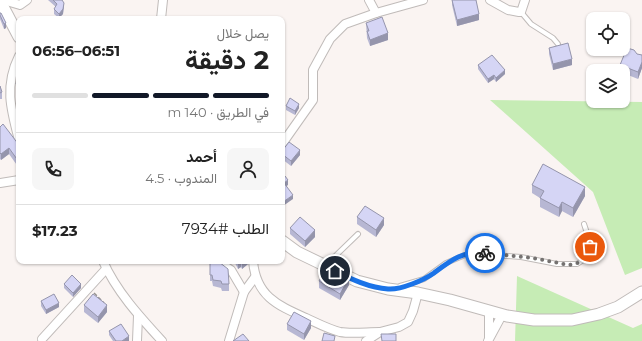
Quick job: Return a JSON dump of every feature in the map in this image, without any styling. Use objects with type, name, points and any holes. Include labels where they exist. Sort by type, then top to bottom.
[{"type":"street","points":[[3,0],[20,5],[27,0]]},
{"type":"street","points":[[161,16],[163,0]]},
{"type":"street","points":[[369,0],[376,12]]},
{"type":"street","points":[[285,140],[313,100],[313,70],[330,39],[345,24],[376,12],[424,0]]},
{"type":"street","points":[[490,0],[511,11],[521,12],[525,0]]},
{"type":"street","points":[[0,1],[16,31]]},
{"type":"street","points":[[16,65],[10,82],[13,118],[16,129]]},
{"type":"street","points":[[0,183],[16,180]]},
{"type":"street","points":[[285,243],[297,252],[357,281],[388,289],[418,293],[502,315],[534,320],[572,320],[594,316],[618,308],[642,292]]},
{"type":"street","points":[[222,264],[231,270],[244,292]]},
{"type":"street","points":[[253,264],[255,277],[264,292],[286,310],[340,332],[380,332],[405,325],[413,311],[418,293]]},
{"type":"street","points":[[42,339],[104,265],[138,316],[162,341]]},
{"type":"street","points":[[229,341],[244,292],[255,277]]},
{"type":"street","points":[[488,340],[489,312]]},
{"type":"street","points":[[488,340],[502,315]]},
{"type":"street","points":[[138,316],[138,341]]},
{"type":"street","points":[[366,341],[380,332]]},
{"type":"lane","points":[[521,12],[531,24],[553,38],[558,44]]},
{"type":"lane","points":[[388,289],[424,279],[446,263],[470,253],[521,257],[557,264],[577,264],[588,257],[590,252],[590,239],[584,224]]},
{"type":"lane","points":[[325,266],[358,234]]},
{"type":"path","points":[[98,287],[94,293],[105,304]]},
{"type":"green space","points":[[490,100],[586,101],[586,108],[630,108],[630,102],[642,102],[642,268],[625,275],[593,192]]},
{"type":"green space","points":[[517,276],[633,328],[642,324],[642,341],[515,341]]},
{"type":"building","points":[[53,0],[62,0],[64,3],[63,9],[59,14],[54,9],[57,4]]},
{"type":"building","points":[[452,0],[476,0],[479,14],[457,20]]},
{"type":"building","points":[[0,13],[6,23],[4,24],[0,15]]},
{"type":"building","points":[[382,17],[388,33],[370,40],[366,23]]},
{"type":"building","points":[[568,43],[572,59],[553,64],[549,48]]},
{"type":"building","points":[[630,49],[634,50],[637,54],[642,55],[642,62],[638,72],[630,69],[630,64],[620,64],[624,56],[630,56]]},
{"type":"building","points":[[492,55],[505,70],[496,78],[494,75],[488,79],[478,65]]},
{"type":"building","points":[[290,98],[299,104],[295,111],[286,106]]},
{"type":"building","points":[[3,124],[16,141],[16,158],[9,148],[1,154],[0,153],[0,127]]},
{"type":"building","points":[[289,142],[300,150],[291,161],[285,156],[285,147]]},
{"type":"building","points":[[543,164],[585,187],[573,208],[562,202],[559,208],[540,198],[544,191],[532,185]]},
{"type":"building","points":[[285,184],[293,195],[285,201]]},
{"type":"building","points":[[365,206],[384,218],[376,230],[357,217]]},
{"type":"building","points":[[300,217],[315,230],[305,241],[290,228]]},
{"type":"building","points":[[210,264],[222,264],[228,269],[229,284],[222,284],[221,281],[213,280],[212,275],[210,275]]},
{"type":"building","points":[[327,268],[349,278],[340,294],[319,281]]},
{"type":"building","points":[[72,275],[81,284],[73,293],[64,284]]},
{"type":"building","points":[[54,294],[59,303],[46,310],[41,301]]},
{"type":"building","points":[[93,294],[107,305],[98,317],[84,305]]},
{"type":"building","points":[[294,312],[311,321],[304,334],[287,324]]},
{"type":"building","points":[[121,324],[129,336],[122,341],[116,341],[109,331]]},
{"type":"building","points":[[324,333],[335,336],[334,341],[322,341]]},
{"type":"building","points":[[243,334],[249,341],[233,341]]},
{"type":"building","points":[[381,334],[396,334],[396,341],[382,341]]},
{"type":"way so far","points":[[485,253],[533,258],[557,264],[569,265],[582,262],[588,257],[590,247]]},
{"type":"route","points":[[335,271],[357,281],[388,289],[424,279],[457,257],[470,253],[485,253]]}]
